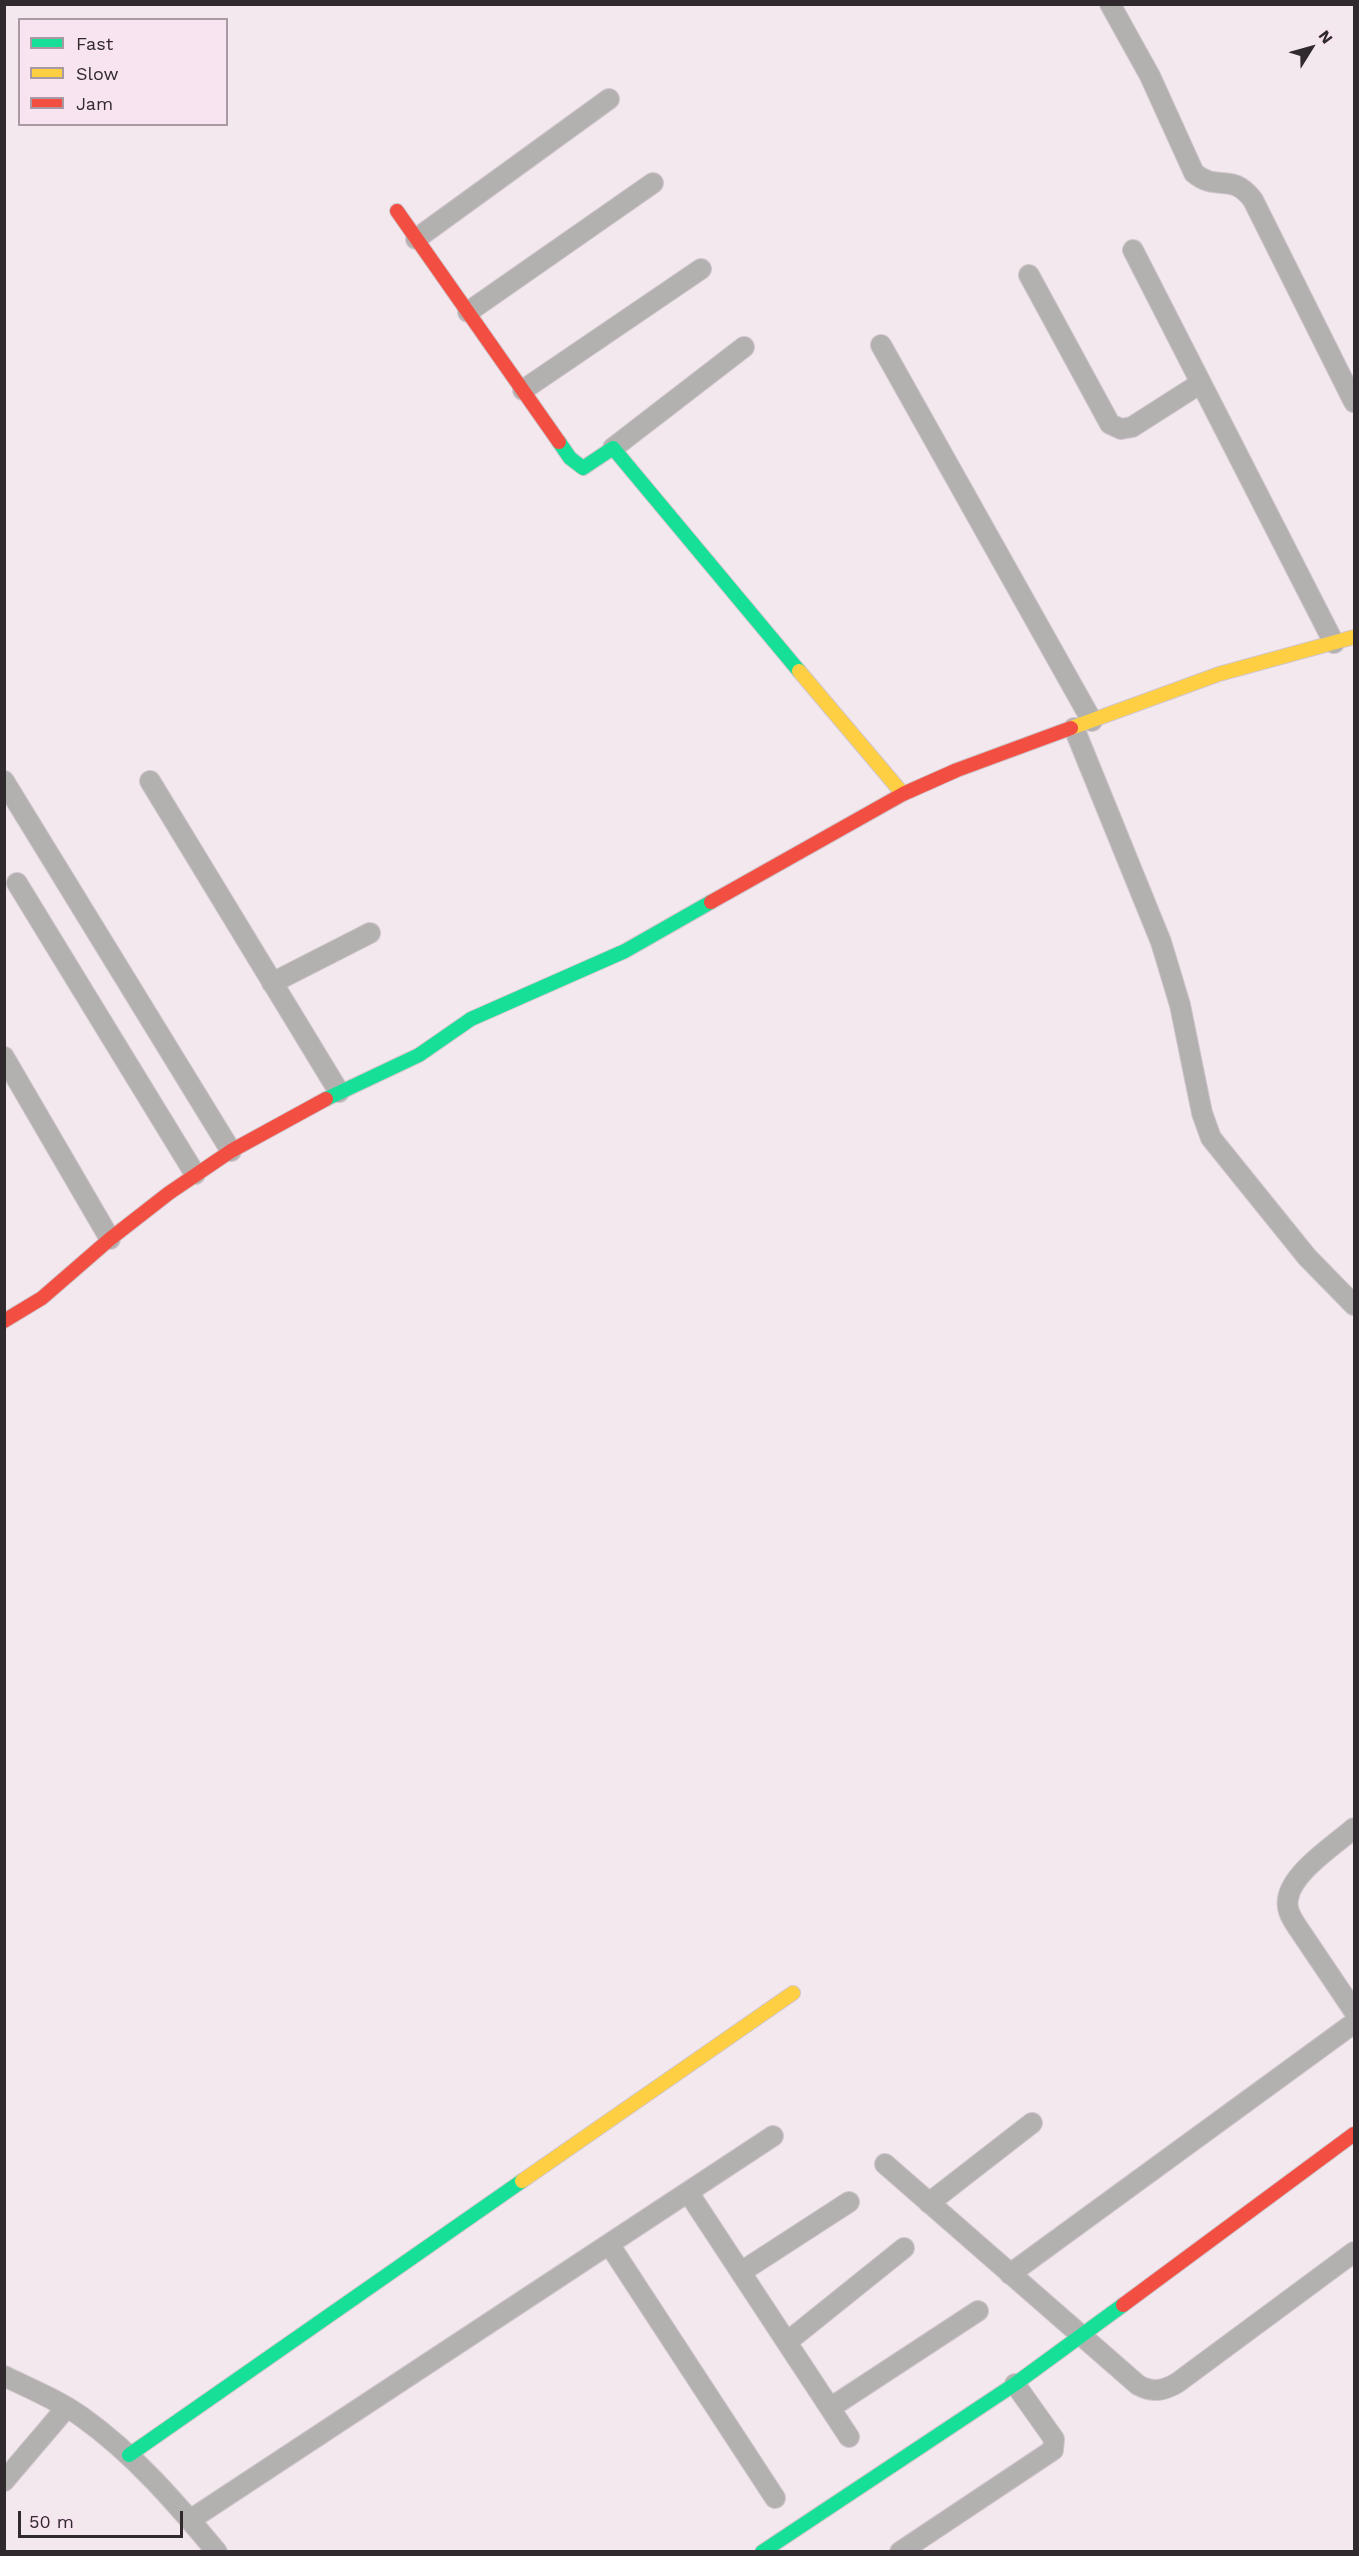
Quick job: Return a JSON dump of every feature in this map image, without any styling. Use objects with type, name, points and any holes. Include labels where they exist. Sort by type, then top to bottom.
[{"type":"street","points":[[1110,4],[1150,76],[1194,173],[1204,182],[1235,184],[1246,190],[1253,200],[1354,402]]},
{"type":"street","points":[[416,239],[609,99]]},
{"type":"street","points":[[468,312],[653,183]]},
{"type":"street","points":[[397,211],[577,465],[583,468],[613,448],[744,347]]},
{"type":"street","points":[[4,1321],[42,1298],[110,1239],[195,1174],[231,1151],[339,1092],[419,1055],[471,1019],[625,951],[903,794],[957,770],[1219,674],[1348,642],[1202,383],[1133,250]]},
{"type":"street","points":[[523,390],[701,269]]},
{"type":"street","points":[[1029,275],[1110,424],[1121,429],[1132,427],[1202,383]]},
{"type":"street","points":[[881,345],[1083,724],[1161,942],[1180,1005],[1202,1113],[1211,1138],[1307,1257],[1354,1305]]},
{"type":"street","points":[[613,448],[639,483],[903,794]]},
{"type":"street","points":[[4,781],[231,1151]]},
{"type":"street","points":[[150,781],[339,1092]]},
{"type":"street","points":[[16,883],[195,1174]]},
{"type":"street","points":[[272,983],[370,933]]},
{"type":"street","points":[[4,1057],[110,1239]]},
{"type":"street","points":[[1354,1828],[1298,1876],[1290,1889],[1287,1900],[1288,1911],[1296,1926],[1354,2011]]},
{"type":"street","points":[[129,2455],[793,1993]]},
{"type":"street","points":[[1010,2274],[1354,2023]]},
{"type":"street","points":[[929,2203],[1032,2123]]},
{"type":"street","points":[[762,2552],[1015,2384],[1354,2134]]},
{"type":"street","points":[[190,2520],[773,2136]]},
{"type":"street","points":[[885,2164],[1079,2335],[1147,2390],[1165,2390],[1178,2384],[1354,2252]]},
{"type":"street","points":[[688,2192],[849,2437]]},
{"type":"street","points":[[741,2272],[849,2202]]},
{"type":"street","points":[[609,2244],[775,2498]]},
{"type":"street","points":[[787,2342],[904,2248]]},
{"type":"street","points":[[830,2408],[978,2311]]},
{"type":"street","points":[[4,2376],[67,2407],[129,2455],[217,2552]]},
{"type":"street","points":[[900,2552],[1053,2451],[1054,2439],[1015,2384]]},
{"type":"street","points":[[4,2481],[67,2407]]},
{"type":"traffic: fast","points":[[559,442],[570,458],[583,468],[613,448],[799,671]]},
{"type":"traffic: fast","points":[[326,1099],[419,1055],[471,1019],[625,951],[711,902]]},
{"type":"traffic: fast","points":[[129,2455],[522,2181]]},
{"type":"traffic: fast","points":[[762,2552],[1015,2384],[1123,2305]]},
{"type":"traffic: slow","points":[[1071,728],[1219,674],[1354,637]]},
{"type":"traffic: slow","points":[[799,671],[903,794]]},
{"type":"traffic: slow","points":[[522,2181],[793,1993]]},
{"type":"traffic: jam","points":[[397,211],[559,442]]},
{"type":"traffic: jam","points":[[711,902],[903,794],[957,770],[1071,728]]},
{"type":"traffic: jam","points":[[4,1321],[42,1298],[110,1239],[169,1193],[231,1151],[326,1099]]},
{"type":"traffic: jam","points":[[1123,2305],[1354,2134]]}]
